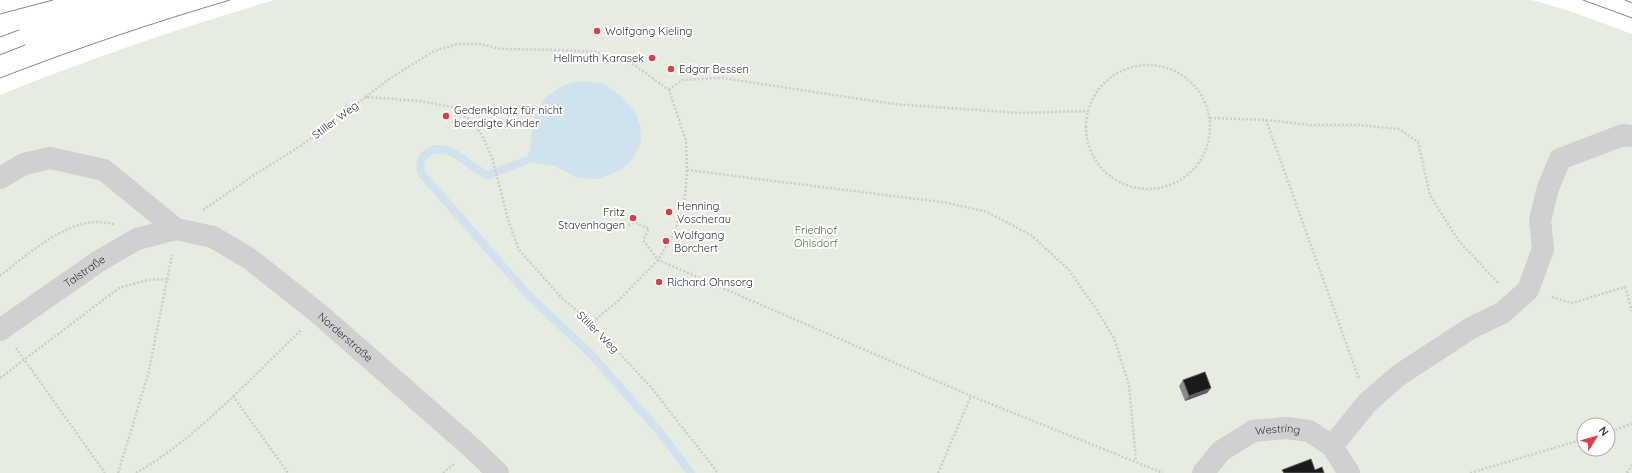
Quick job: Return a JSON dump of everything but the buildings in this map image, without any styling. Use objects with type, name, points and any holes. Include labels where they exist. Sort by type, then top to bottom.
[{"type":"street","points":[[1332,446],[1368,402],[1399,375],[1471,328],[1502,313],[1528,290],[1543,249],[1540,220],[1548,188],[1560,159],[1623,135],[1632,136]]},
{"type":"street","points":[[0,178],[24,164],[50,158],[104,170],[176,229]]},
{"type":"street","name":"Norderstraße","points":[[176,229],[213,237],[250,259],[318,313],[472,448],[498,473]]},
{"type":"street","name":"Talstraße","points":[[1,329],[98,261],[137,239],[176,229]]},
{"type":"street","name":"Westring","points":[[1204,473],[1221,452],[1253,431],[1286,428],[1310,431],[1332,446],[1349,473]]},
{"type":"path","points":[[366,97],[389,78],[434,51],[458,44],[480,44],[500,49],[596,52],[633,64],[669,90],[686,141],[687,170],[685,197],[675,231],[658,260],[617,302],[591,323]]},
{"type":"path","points":[[1150,65],[1167,68],[1183,76],[1191,83],[1205,102],[1210,118],[1210,136],[1205,152],[1194,169],[1179,181],[1160,188],[1141,189],[1122,183],[1105,172],[1093,156],[1087,137],[1087,117],[1093,98],[1103,84],[1117,74],[1133,67],[1150,65]]},
{"type":"path","points":[[669,90],[682,80],[722,78],[894,104],[1019,113],[1089,111]]},
{"type":"path","name":"Stiller Weg","points":[[176,229],[251,177],[302,145],[366,97],[419,101],[453,107],[470,120],[482,135],[492,158],[500,183],[509,223],[519,250],[561,297],[591,323],[650,386],[718,473]]},
{"type":"path","points":[[1210,118],[1266,120],[1311,125],[1359,125],[1399,129],[1418,142],[1430,195],[1458,240],[1498,283],[1572,303],[1625,287],[1632,310]]},
{"type":"path","points":[[1266,120],[1368,402]]},
{"type":"path","points":[[687,170],[948,203],[987,212],[1031,235],[1069,270],[1114,338],[1129,385],[1136,461]]},
{"type":"path","points":[[0,276],[49,239],[73,228],[95,222],[117,224]]},
{"type":"path","points":[[622,230],[634,222],[649,229],[643,240],[658,260],[971,396],[1163,473]]},
{"type":"path","points":[[118,473],[148,375],[169,279],[176,229]]},
{"type":"path","points":[[0,378],[119,288],[148,280],[169,279]]},
{"type":"path","points":[[136,473],[184,440],[233,396],[318,313]]},
{"type":"path","points":[[1,329],[25,360],[105,473]]},
{"type":"path","points":[[233,396],[288,473]]},
{"type":"path","points":[[938,473],[971,396]]},
{"type":"path","points":[[1616,429],[1632,424]]},
{"type":"path","points":[[1470,473],[1576,441]]},
{"type":"path","points":[[1627,473],[1632,465]]},
{"type":"green space","name":"Friedhof Ohlsdorf","points":[[274,0],[1532,0],[1573,12],[1632,34],[1632,473],[0,473],[0,95],[102,56]]},
{"type":"water","points":[[582,81],[603,83],[621,96],[635,112],[640,125],[641,142],[633,159],[618,171],[599,179],[578,178],[555,166],[525,161],[530,150],[534,117],[545,98],[564,85]]},
{"type":"waterway","points":[[525,161],[488,175],[457,155],[443,150],[434,149],[424,156],[420,162],[420,165],[422,174],[530,297],[589,352],[658,430],[691,473]]},
{"type":"tram line","points":[[0,14],[53,0]]},
{"type":"tram line","points":[[0,78],[114,37],[230,0]]},
{"type":"tram line","points":[[1583,0],[1632,18]]},
{"type":"tram line","points":[[1625,0],[1632,3]]},
{"type":"tram line","points":[[0,37],[19,30]]},
{"type":"tram line","points":[[0,55],[25,45]]},
{"type":"place","name":"Wolfgang Kieling","points":[[597,31]]},
{"type":"place","name":"Hellmuth Karasek","points":[[652,58]]},
{"type":"place","name":"Edgar Bessen","points":[[671,69]]},
{"type":"place","name":"Gedenkplatz für nicht beerdigte Kinder","points":[[446,116]]},
{"type":"place","name":"Henning Voscherau","points":[[669,212]]},
{"type":"place","name":"Fritz Stavenhagen","points":[[633,218]]},
{"type":"place","name":"Wolfgang Borchert","points":[[666,241]]},
{"type":"place","name":"Richard Ohnsorg","points":[[659,282]]}]
